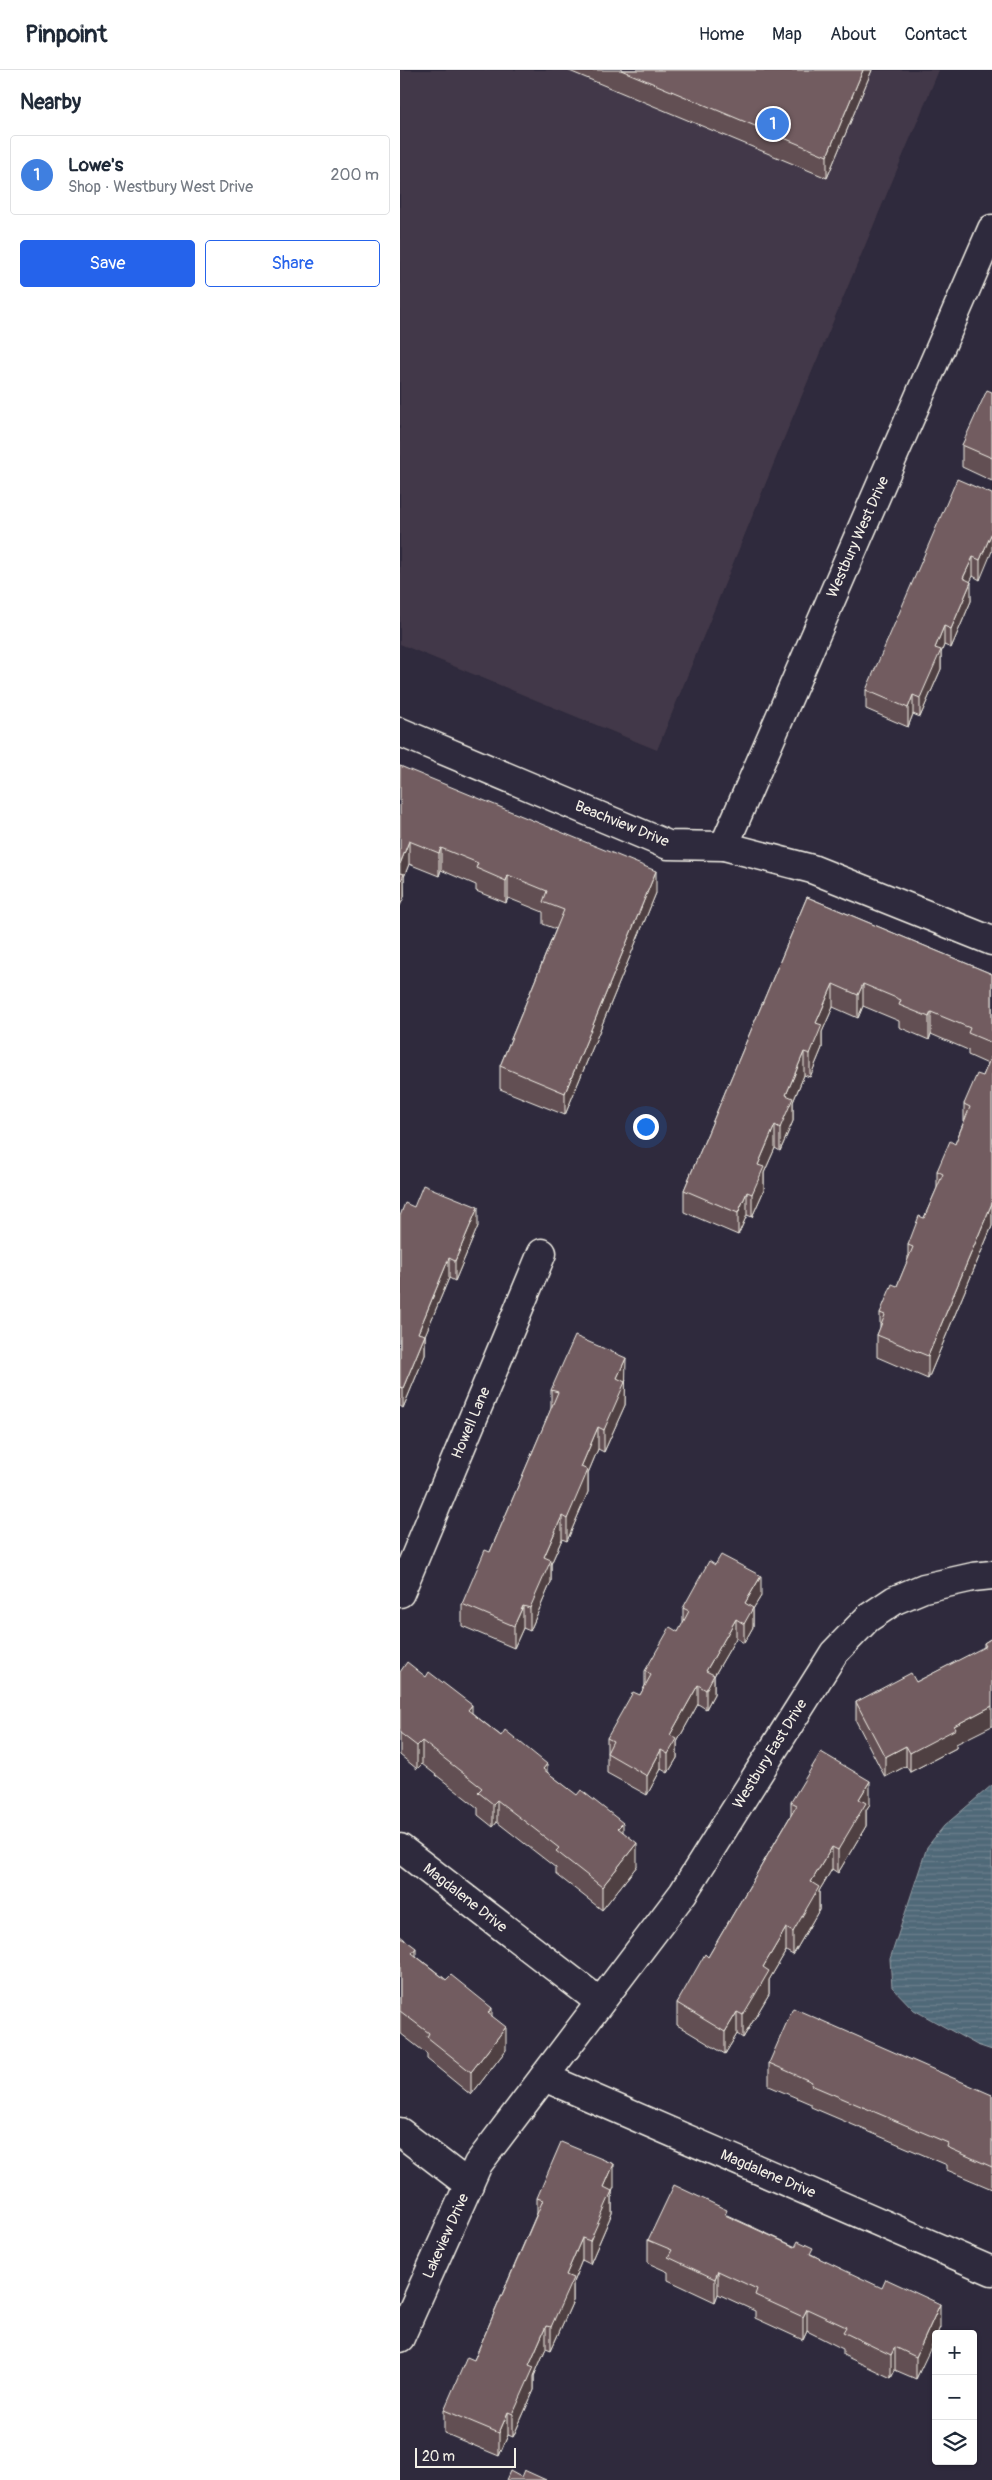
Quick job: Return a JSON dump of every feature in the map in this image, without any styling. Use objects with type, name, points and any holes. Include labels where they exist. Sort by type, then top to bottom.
[{"type":"street","name":"Westbury West Drive","points":[[724,846],[992,229]]},
{"type":"street","name":"Beachview Drive","points":[[400,732],[668,845],[724,846],[812,869],[992,940]]},
{"type":"street","name":"Howell Lane","points":[[400,1593],[542,1252]]},
{"type":"street","name":"Westbury East Drive","points":[[544,2077],[683,1893],[834,1653],[844,1641],[868,1618],[910,1593],[964,1578],[992,1575]]},
{"type":"street","name":"Magdalene Drive","points":[[400,1848],[600,2002]]},
{"type":"street","name":"Magdalene Drive","points":[[544,2077],[992,2271]]},
{"type":"street","points":[[469,2185],[478,2164],[544,2077]]},
{"type":"street","name":"Lakeview Drive","points":[[400,2132],[469,2185],[400,2338]]},
{"type":"shaded area","points":[[400,70],[939,70],[789,426],[657,750],[400,644]]},
{"type":"water","points":[[992,1785],[992,2050],[977,2045],[914,2010],[892,1987],[890,1959],[927,1847],[944,1826]]},
{"type":"building","points":[[621,70],[863,70],[827,156]]},
{"type":"building","points":[[987,390],[992,392],[992,458],[962,445]]},
{"type":"building","points":[[957,479],[992,494],[992,532],[980,560],[973,557],[963,578],[971,582],[951,629],[944,626],[935,648],[941,650],[920,698],[913,695],[908,708],[866,690]]},
{"type":"building","points":[[400,766],[656,871],[565,1093],[500,1066],[564,910],[543,902],[547,891],[508,875],[506,881],[476,868],[478,863],[441,848],[439,853],[409,841],[400,864]]},
{"type":"building","points":[[400,873],[404,874],[400,883]]},
{"type":"building","points":[[807,897],[992,974],[992,1043],[968,1033],[970,1028],[931,1012],[929,1017],[899,1005],[901,1000],[863,984],[858,995],[833,984],[816,1023],[822,1025],[810,1054],[804,1052],[786,1095],[793,1098],[780,1128],[775,1125],[758,1165],[764,1167],[752,1194],[747,1192],[738,1213],[684,1190]]},
{"type":"building","points":[[992,1054],[992,1203],[928,1356],[877,1335],[885,1315],[880,1313],[892,1284],[897,1286],[913,1247],[908,1245],[919,1216],[924,1218],[943,1174],[937,1171],[950,1141],[955,1144],[970,1107],[964,1104],[977,1074],[983,1076]]},
{"type":"building","points":[[423,1185],[478,1207],[455,1261],[449,1258],[418,1333],[425,1335],[403,1388],[400,1387],[400,1216],[405,1203],[414,1207]]},
{"type":"building","points":[[575,1336],[626,1358],[617,1378],[625,1382],[604,1430],[598,1427],[581,1467],[588,1470],[567,1519],[562,1516],[544,1557],[551,1560],[530,1608],[523,1606],[514,1626],[462,1604],[485,1550],[490,1552],[558,1392],[551,1390]]},
{"type":"building","points":[[721,1555],[761,1576],[745,1603],[753,1608],[744,1624],[736,1619],[706,1671],[714,1675],[706,1690],[698,1685],[670,1735],[677,1739],[668,1754],[661,1750],[647,1776],[607,1753],[613,1741],[607,1738],[633,1692],[640,1695],[651,1675],[645,1671],[670,1627],[678,1632],[689,1611],[683,1608],[709,1561],[715,1565]]},
{"type":"building","points":[[992,1638],[992,1706],[954,1726],[956,1729],[910,1753],[906,1746],[885,1757],[856,1702],[911,1673],[916,1682],[986,1646],[984,1643]]},
{"type":"building","points":[[407,1662],[426,1677],[429,1672],[472,1705],[468,1710],[501,1736],[505,1730],[547,1764],[543,1769],[577,1795],[581,1790],[623,1823],[618,1828],[637,1843],[602,1887],[556,1851],[559,1848],[497,1800],[493,1804],[478,1792],[482,1788],[422,1741],[417,1746],[400,1733],[400,1672]]},
{"type":"building","points":[[821,1752],[870,1781],[859,1799],[866,1803],[838,1850],[832,1847],[811,1882],[819,1887],[793,1932],[786,1928],[763,1967],[769,1971],[743,2015],[737,2012],[725,2032],[677,2003],[705,1954],[708,1957],[797,1805],[791,1802]]},
{"type":"building","points":[[400,1936],[416,1948],[412,1953],[446,1980],[451,1975],[492,2008],[488,2013],[506,2027],[471,2072],[427,2037],[429,2033],[400,2011]]},
{"type":"building","points":[[793,2008],[992,2095],[992,2167],[947,2147],[948,2143],[811,2085],[812,2082],[769,2063]]},
{"type":"building","points":[[561,2142],[614,2164],[604,2187],[612,2191],[590,2241],[582,2238],[566,2275],[573,2278],[551,2327],[546,2326],[529,2365],[534,2367],[513,2414],[508,2412],[499,2433],[444,2410],[467,2357],[474,2360],[543,2200],[537,2198]]},
{"type":"building","points":[[674,2185],[727,2210],[725,2215],[795,2247],[798,2241],[813,2248],[810,2254],[882,2288],[886,2279],[940,2304],[916,2357],[895,2347],[891,2355],[843,2332],[846,2327],[807,2309],[803,2317],[755,2295],[757,2289],[718,2271],[715,2279],[668,2257],[672,2250],[648,2240]]},
{"type":"building","points":[[524,2470],[546,2480],[506,2480],[510,2471],[521,2477]]},
{"type":"place","name":"Lowe's","points":[[773,124]]}]
